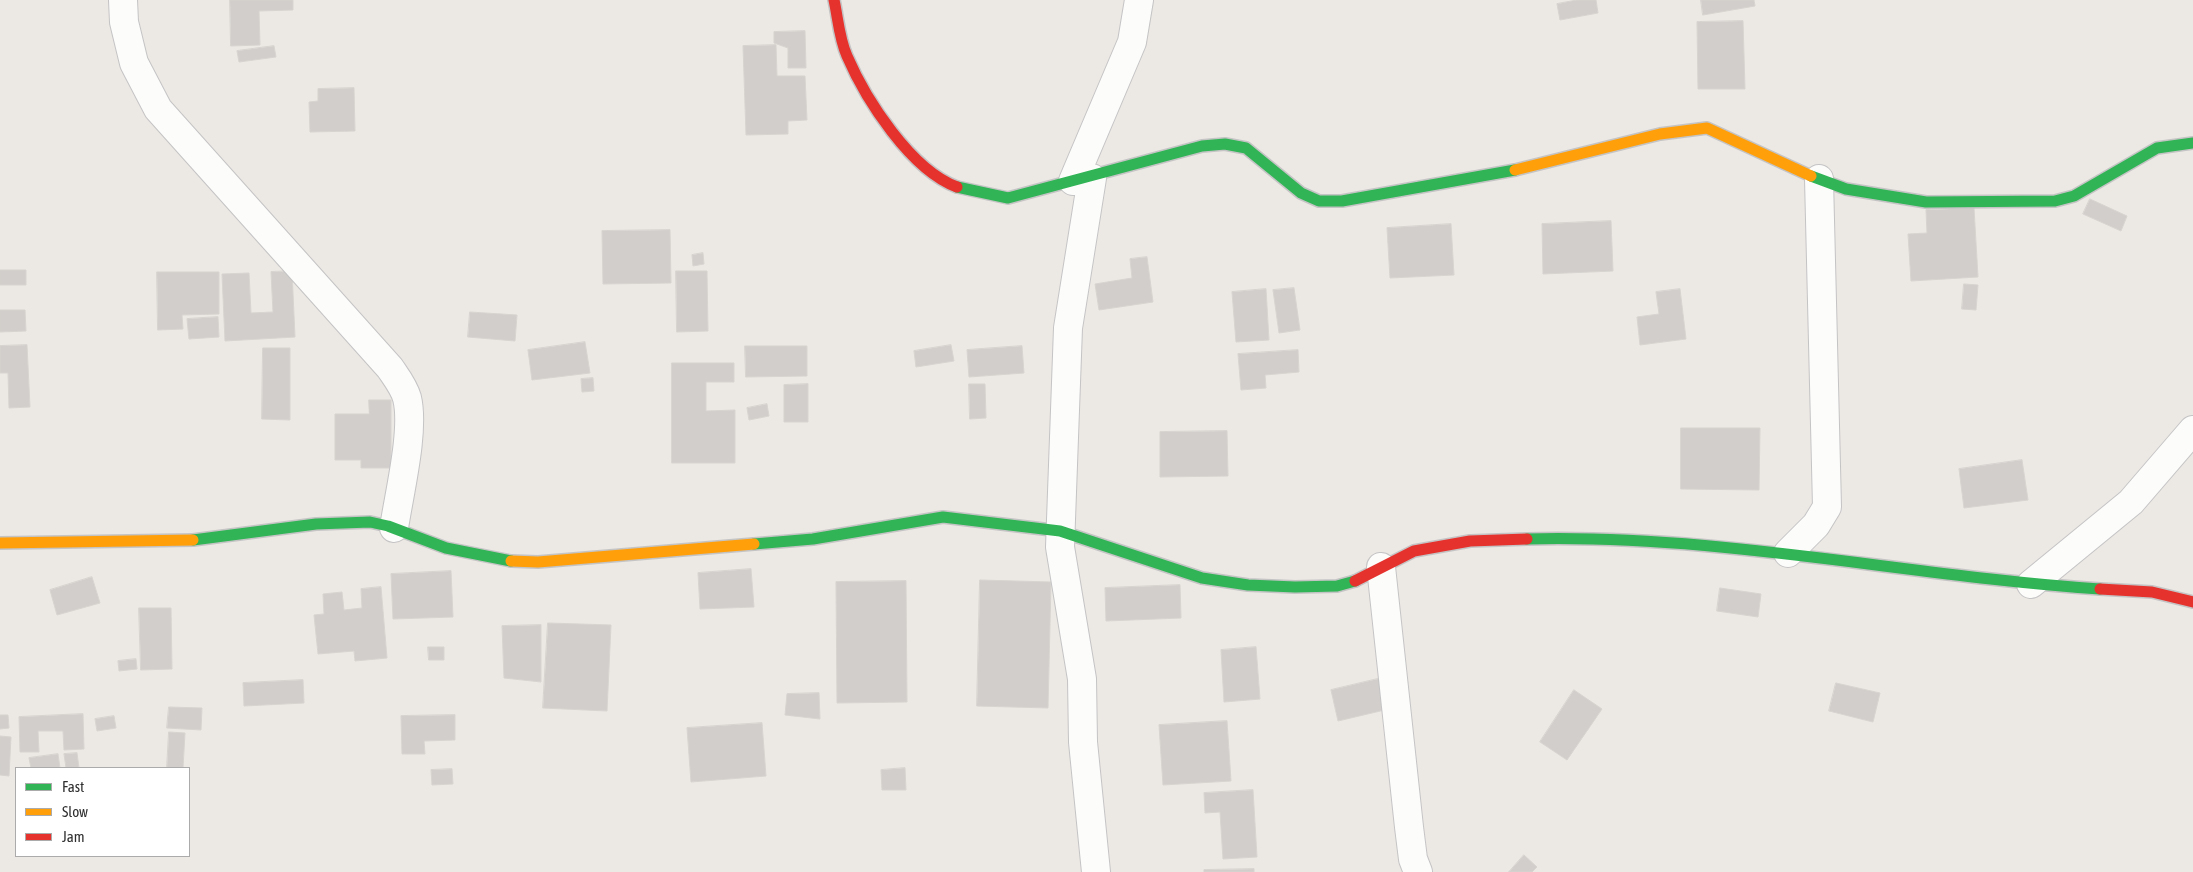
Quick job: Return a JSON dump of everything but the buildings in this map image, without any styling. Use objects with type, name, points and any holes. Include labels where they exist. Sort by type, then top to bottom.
[{"type":"street","points":[[123,0],[124,22],[134,62],[158,109],[248,207],[390,368],[399,381],[406,397],[410,421],[394,528]]},
{"type":"street","points":[[834,0],[847,54],[866,93],[912,156],[943,182],[981,194],[1008,198],[1202,146],[1225,144],[1246,148],[1301,193],[1319,201],[1342,201],[1508,172],[1660,134],[1707,128],[1819,179],[1846,189],[1926,202],[2055,201],[2074,196],[2156,148],[2174,144],[2193,143]]},
{"type":"street","points":[[1096,872],[1083,742],[1082,679],[1064,578],[1060,532],[1068,328],[1083,179],[1132,42],[1139,0]]},
{"type":"street","points":[[1788,553],[1816,525],[1827,507],[1819,179]]},
{"type":"street","points":[[2031,584],[2131,502],[2193,430]]},
{"type":"street","points":[[0,544],[152,542],[227,537],[344,522],[372,522],[394,528],[416,538],[507,562],[538,562],[812,539],[943,517],[1060,532],[1202,578],[1248,584],[1295,587],[1337,586],[1362,579],[1381,567],[1414,551],[1470,541],[1581,538],[1788,553],[2031,584],[2152,592],[2193,602]]},
{"type":"street","points":[[1381,567],[1413,859],[1418,872]]},
{"type":"traffic: fast","points":[[1811,176],[1846,189],[1926,202],[2055,201],[2074,196],[2157,148],[2193,143]]},
{"type":"traffic: fast","points":[[957,187],[1008,198],[1202,146],[1225,144],[1246,148],[1301,193],[1319,201],[1342,201],[1515,170]]},
{"type":"traffic: fast","points":[[754,544],[813,539],[943,517],[1060,531],[1202,578],[1248,585],[1295,587],[1337,586],[1355,581]]},
{"type":"traffic: fast","points":[[193,540],[316,524],[370,522],[388,526],[446,548],[511,561]]},
{"type":"traffic: fast","points":[[1527,539],[1599,539],[1742,549],[2028,583],[2100,589]]},
{"type":"traffic: slow","points":[[1515,170],[1660,134],[1707,128],[1811,176]]},
{"type":"traffic: slow","points":[[0,543],[193,540]]},
{"type":"traffic: slow","points":[[511,561],[538,562],[754,544]]},
{"type":"traffic: jam","points":[[834,0],[844,49],[855,74],[878,112],[892,132],[923,166],[957,187]]},
{"type":"traffic: jam","points":[[1355,581],[1414,551],[1470,541],[1527,539]]},
{"type":"traffic: jam","points":[[2100,589],[2152,592],[2193,602]]}]
